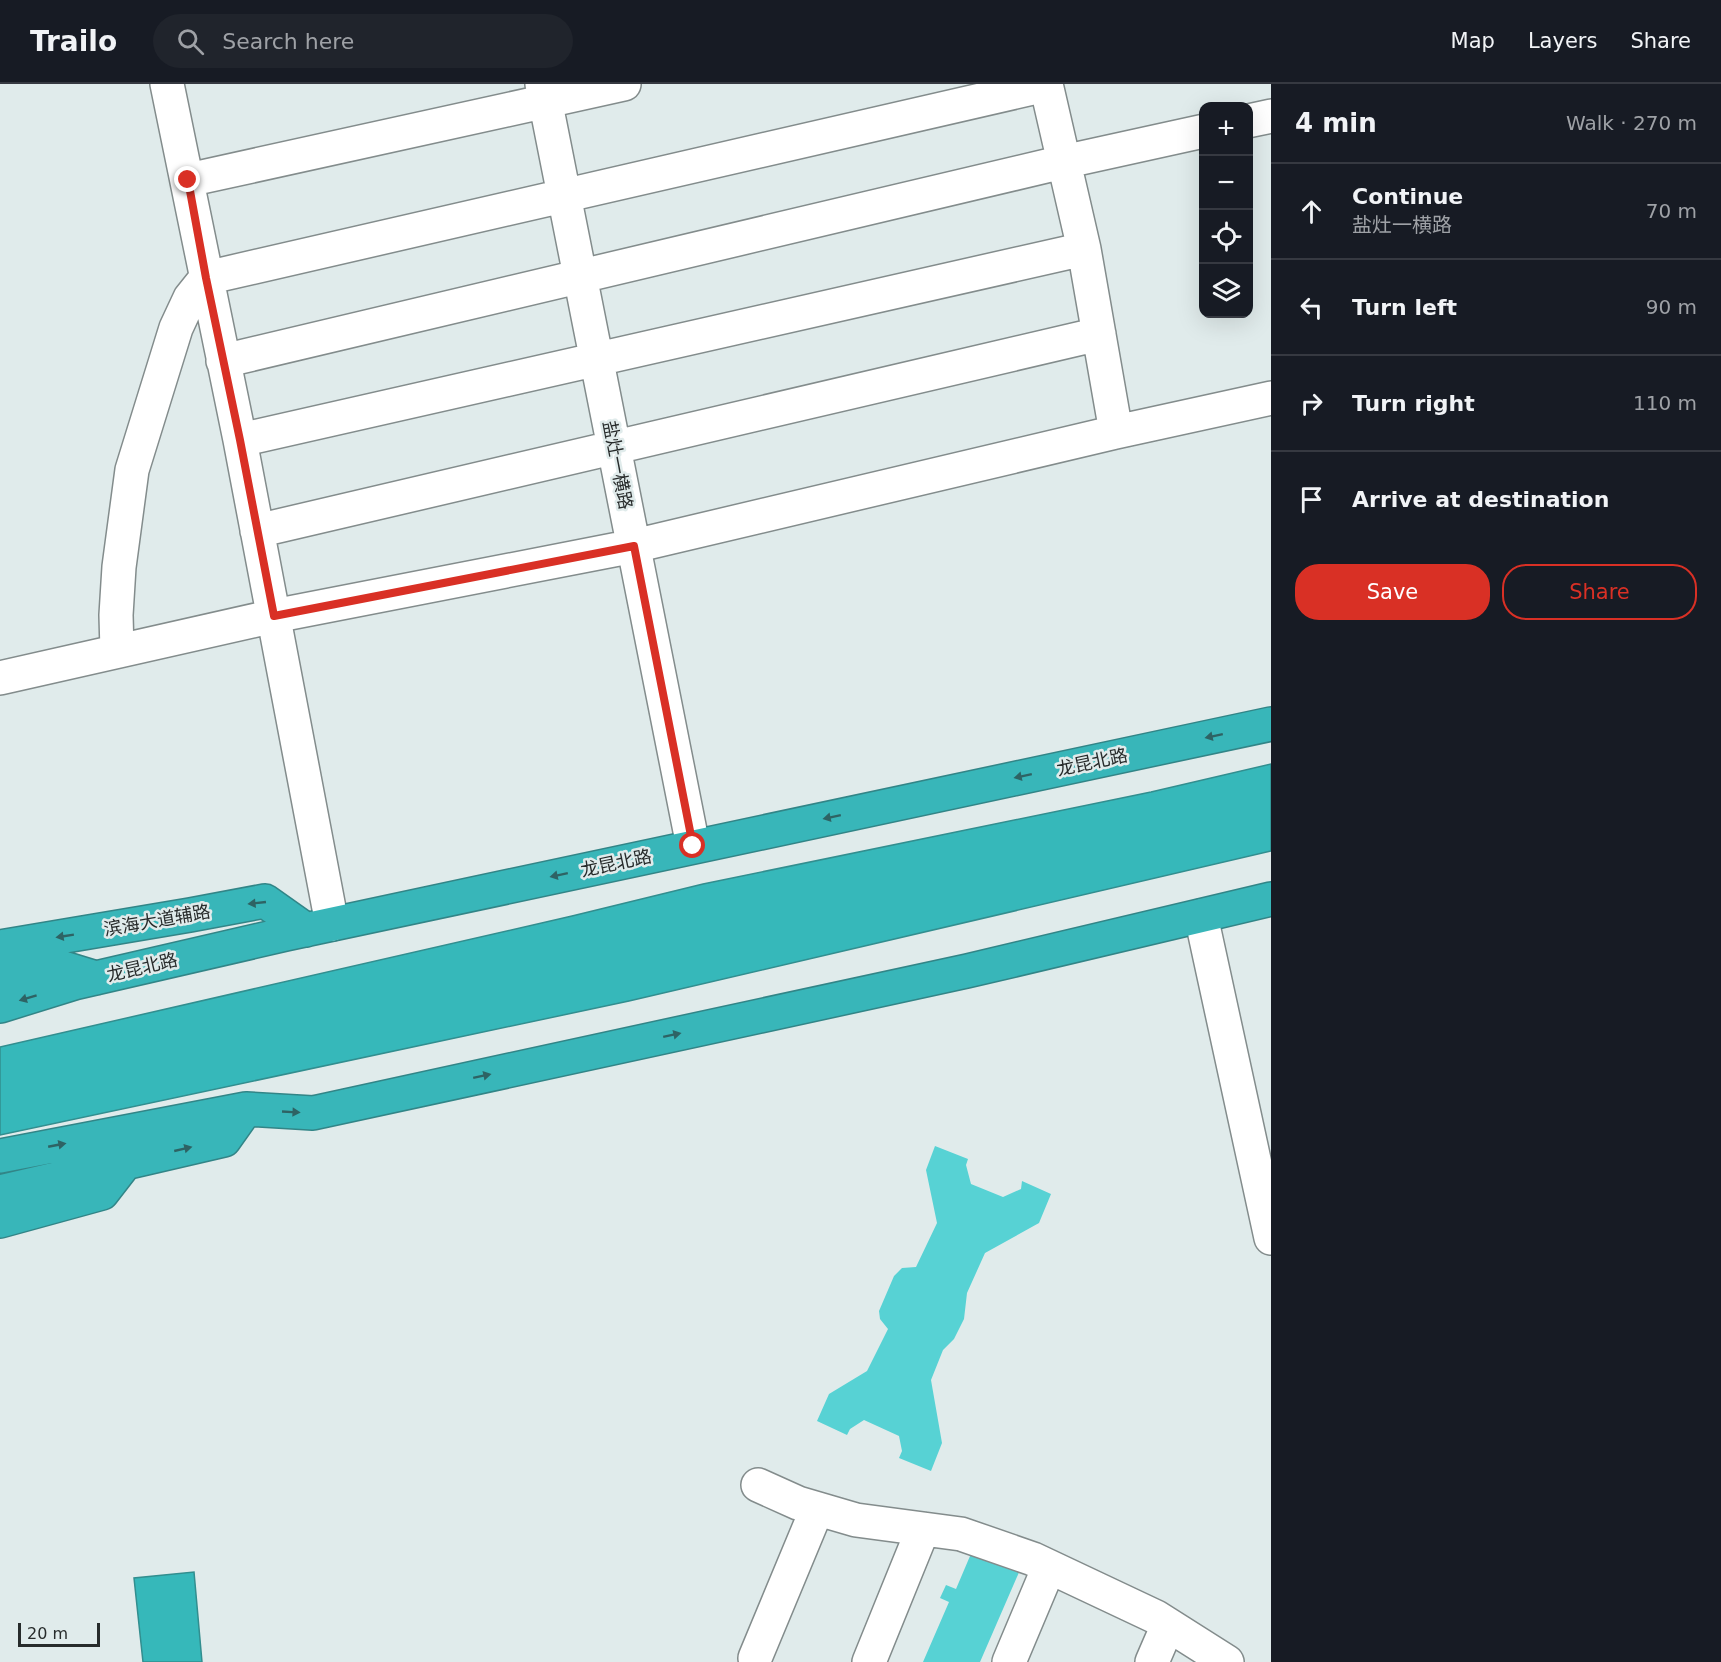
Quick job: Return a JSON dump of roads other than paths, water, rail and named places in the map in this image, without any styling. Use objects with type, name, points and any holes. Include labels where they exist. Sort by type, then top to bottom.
[{"type":"highway","name":"龙昆北路","points":[[0,1006],[96,978],[319,927],[1271,724]]},
{"type":"highway","points":[[0,1156],[246,1109],[313,1113],[967,971],[1271,900]]},
{"type":"highway","name":"滨海大道辅路","points":[[0,947],[265,901],[319,927]]},
{"type":"highway","points":[[0,973],[47,963],[96,978]]},
{"type":"highway","points":[[0,1192],[224,1140],[246,1109]]},
{"type":"highway","points":[[0,1221],[102,1193],[126,1162]]},
{"type":"street","points":[[167,84],[274,616],[319,927]]},
{"type":"street","points":[[188,180],[544,93],[624,84]]},
{"type":"street","points":[[117,651],[118,567],[132,470],[176,328],[189,298],[206,278],[1046,84],[1084,249],[1116,432]]},
{"type":"street","name":"盐灶一横路","points":[[544,93],[693,846]]},
{"type":"street","points":[[1253,120],[1271,116]]},
{"type":"street","points":[[223,361],[1199,132]]},
{"type":"street","points":[[240,440],[1084,249]]},
{"type":"street","points":[[257,531],[1099,334]]},
{"type":"street","points":[[0,678],[274,616],[634,546],[1116,432],[1271,398]]},
{"type":"street","points":[[1201,916],[1271,1238]]},
{"type":"street","points":[[758,1485],[798,1503],[856,1520],[962,1534],[1034,1559],[1156,1617],[1227,1662]]},
{"type":"street","points":[[755,1658],[817,1509]]},
{"type":"street","points":[[869,1662],[923,1529]]},
{"type":"street","points":[[1009,1662],[1049,1567]]},
{"type":"street","points":[[1152,1662],[1168,1625]]},
{"type":"water","points":[[1271,764],[1271,851],[629,1001],[0,1135],[0,1047],[703,884],[1151,792]]},
{"type":"water","points":[[194,1572],[202,1662],[143,1662],[134,1578]]}]
